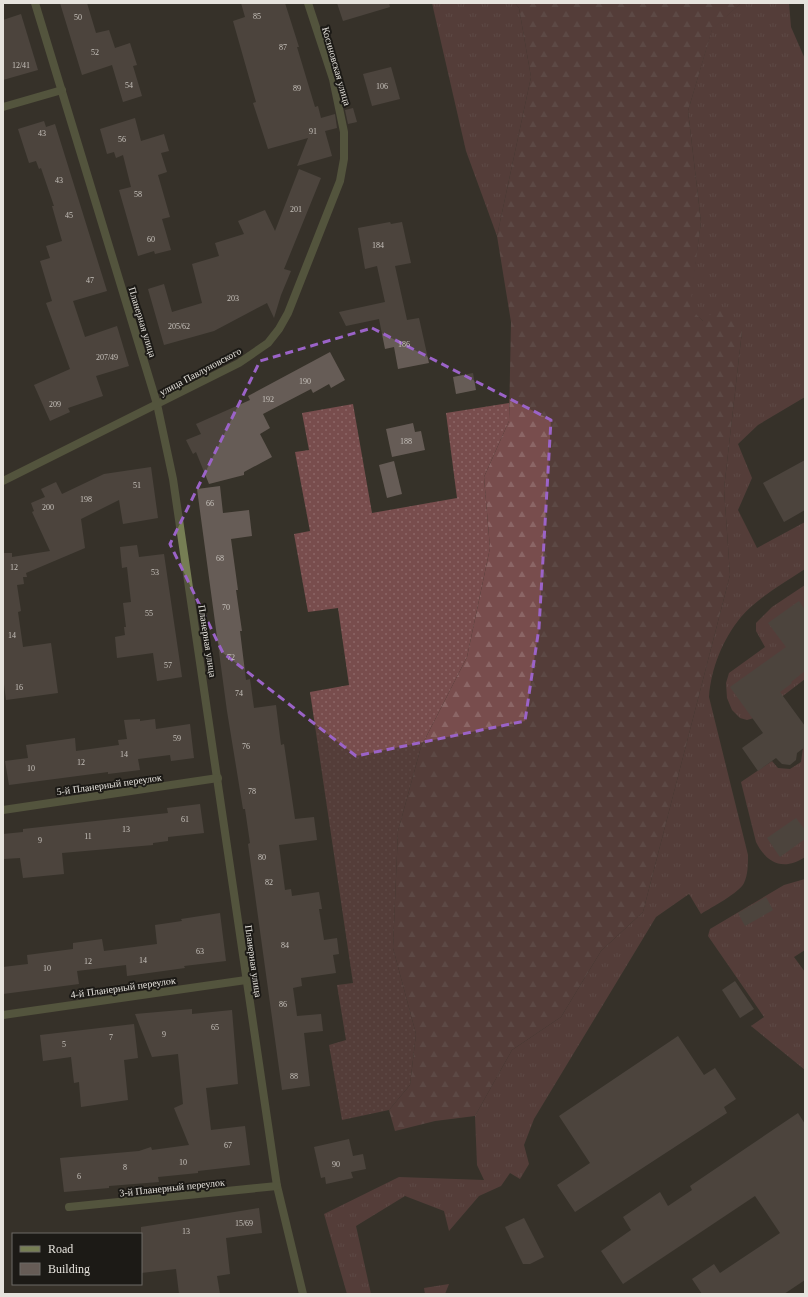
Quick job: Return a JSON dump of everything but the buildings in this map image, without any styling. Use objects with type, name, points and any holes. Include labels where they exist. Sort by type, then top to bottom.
[{"type":"street","name":"Планерная улица","points":[[35,3],[157,404],[173,479],[218,778],[246,980],[278,1186],[303,1294]]},
{"type":"street","name":"Косиновская улица","points":[[308,3],[332,79],[344,132],[344,160]]},
{"type":"street","points":[[3,108],[62,90]]},
{"type":"street","name":"улица Павлуновского","points":[[3,481],[239,364],[268,343],[279,329],[288,313],[340,181],[344,160]]},
{"type":"street","name":"5-й Планерный переулок","points":[[3,810],[218,778]]},
{"type":"street","name":"4-й Планерный переулок","points":[[3,1015],[246,980]]},
{"type":"street","name":"3-й Планерный переулок","points":[[69,1207],[278,1186]]},
{"type":"highlighted area","points":[[372,328],[551,420],[539,628],[525,721],[356,756],[223,653],[170,544],[260,361]]},
{"type":"green space","points":[[432,3],[515,3],[519,8],[531,77],[497,236],[466,151]]},
{"type":"green space","points":[[515,3],[741,3],[712,30],[688,111],[701,222],[690,308],[703,321],[719,307],[742,331],[724,489],[730,575],[643,912],[601,951],[561,1017],[512,1050],[475,1116],[435,1121],[395,1131],[389,1110],[410,1085],[416,1034],[393,948],[398,831],[421,747],[467,657],[490,548],[484,477],[509,421],[511,322],[497,236],[531,77],[519,8]]},
{"type":"green space","points":[[741,3],[789,3],[791,27],[805,59],[805,397],[758,425],[738,444],[752,478],[738,510],[757,548],[805,522],[805,569],[755,603],[741,617],[723,644],[719,654],[712,675],[709,697],[748,855],[748,869],[745,880],[737,891],[701,914],[689,894],[656,917],[534,1119],[524,1145],[529,1164],[520,1179],[510,1173],[501,1186],[479,1196],[449,1231],[444,1211],[405,1196],[356,1226],[371,1294],[347,1294],[324,1214],[399,1177],[484,1180],[477,1165],[475,1116],[512,1050],[561,1017],[601,951],[643,912],[730,575],[724,489],[742,331],[703,321],[689,308],[701,222],[688,111],[712,29]]},
{"type":"green space","points":[[509,403],[509,421],[484,477],[490,548],[467,657],[421,747],[398,831],[393,948],[416,1034],[410,1085],[389,1110],[342,1120],[329,1045],[346,1040],[337,985],[353,983],[310,692],[349,685],[338,608],[308,612],[294,534],[310,531],[295,452],[309,450],[302,413],[353,404],[372,513],[457,498],[446,413]]},
{"type":"green space","points":[[805,585],[805,679],[754,718],[747,720],[740,718],[732,710],[727,698],[726,683],[729,673],[765,647],[756,631],[756,623],[772,607]]},
{"type":"green space","points":[[805,747],[805,857],[790,864],[777,863],[765,856],[756,842],[741,782],[772,761],[778,768],[790,769],[801,762],[803,748]]},
{"type":"green space","points":[[805,879],[805,950],[794,957],[805,972],[805,1070],[751,1026],[764,1017],[708,936],[710,929],[784,885]]},
{"type":"green space","points":[[449,1284],[445,1294],[425,1294],[424,1288]]}]
